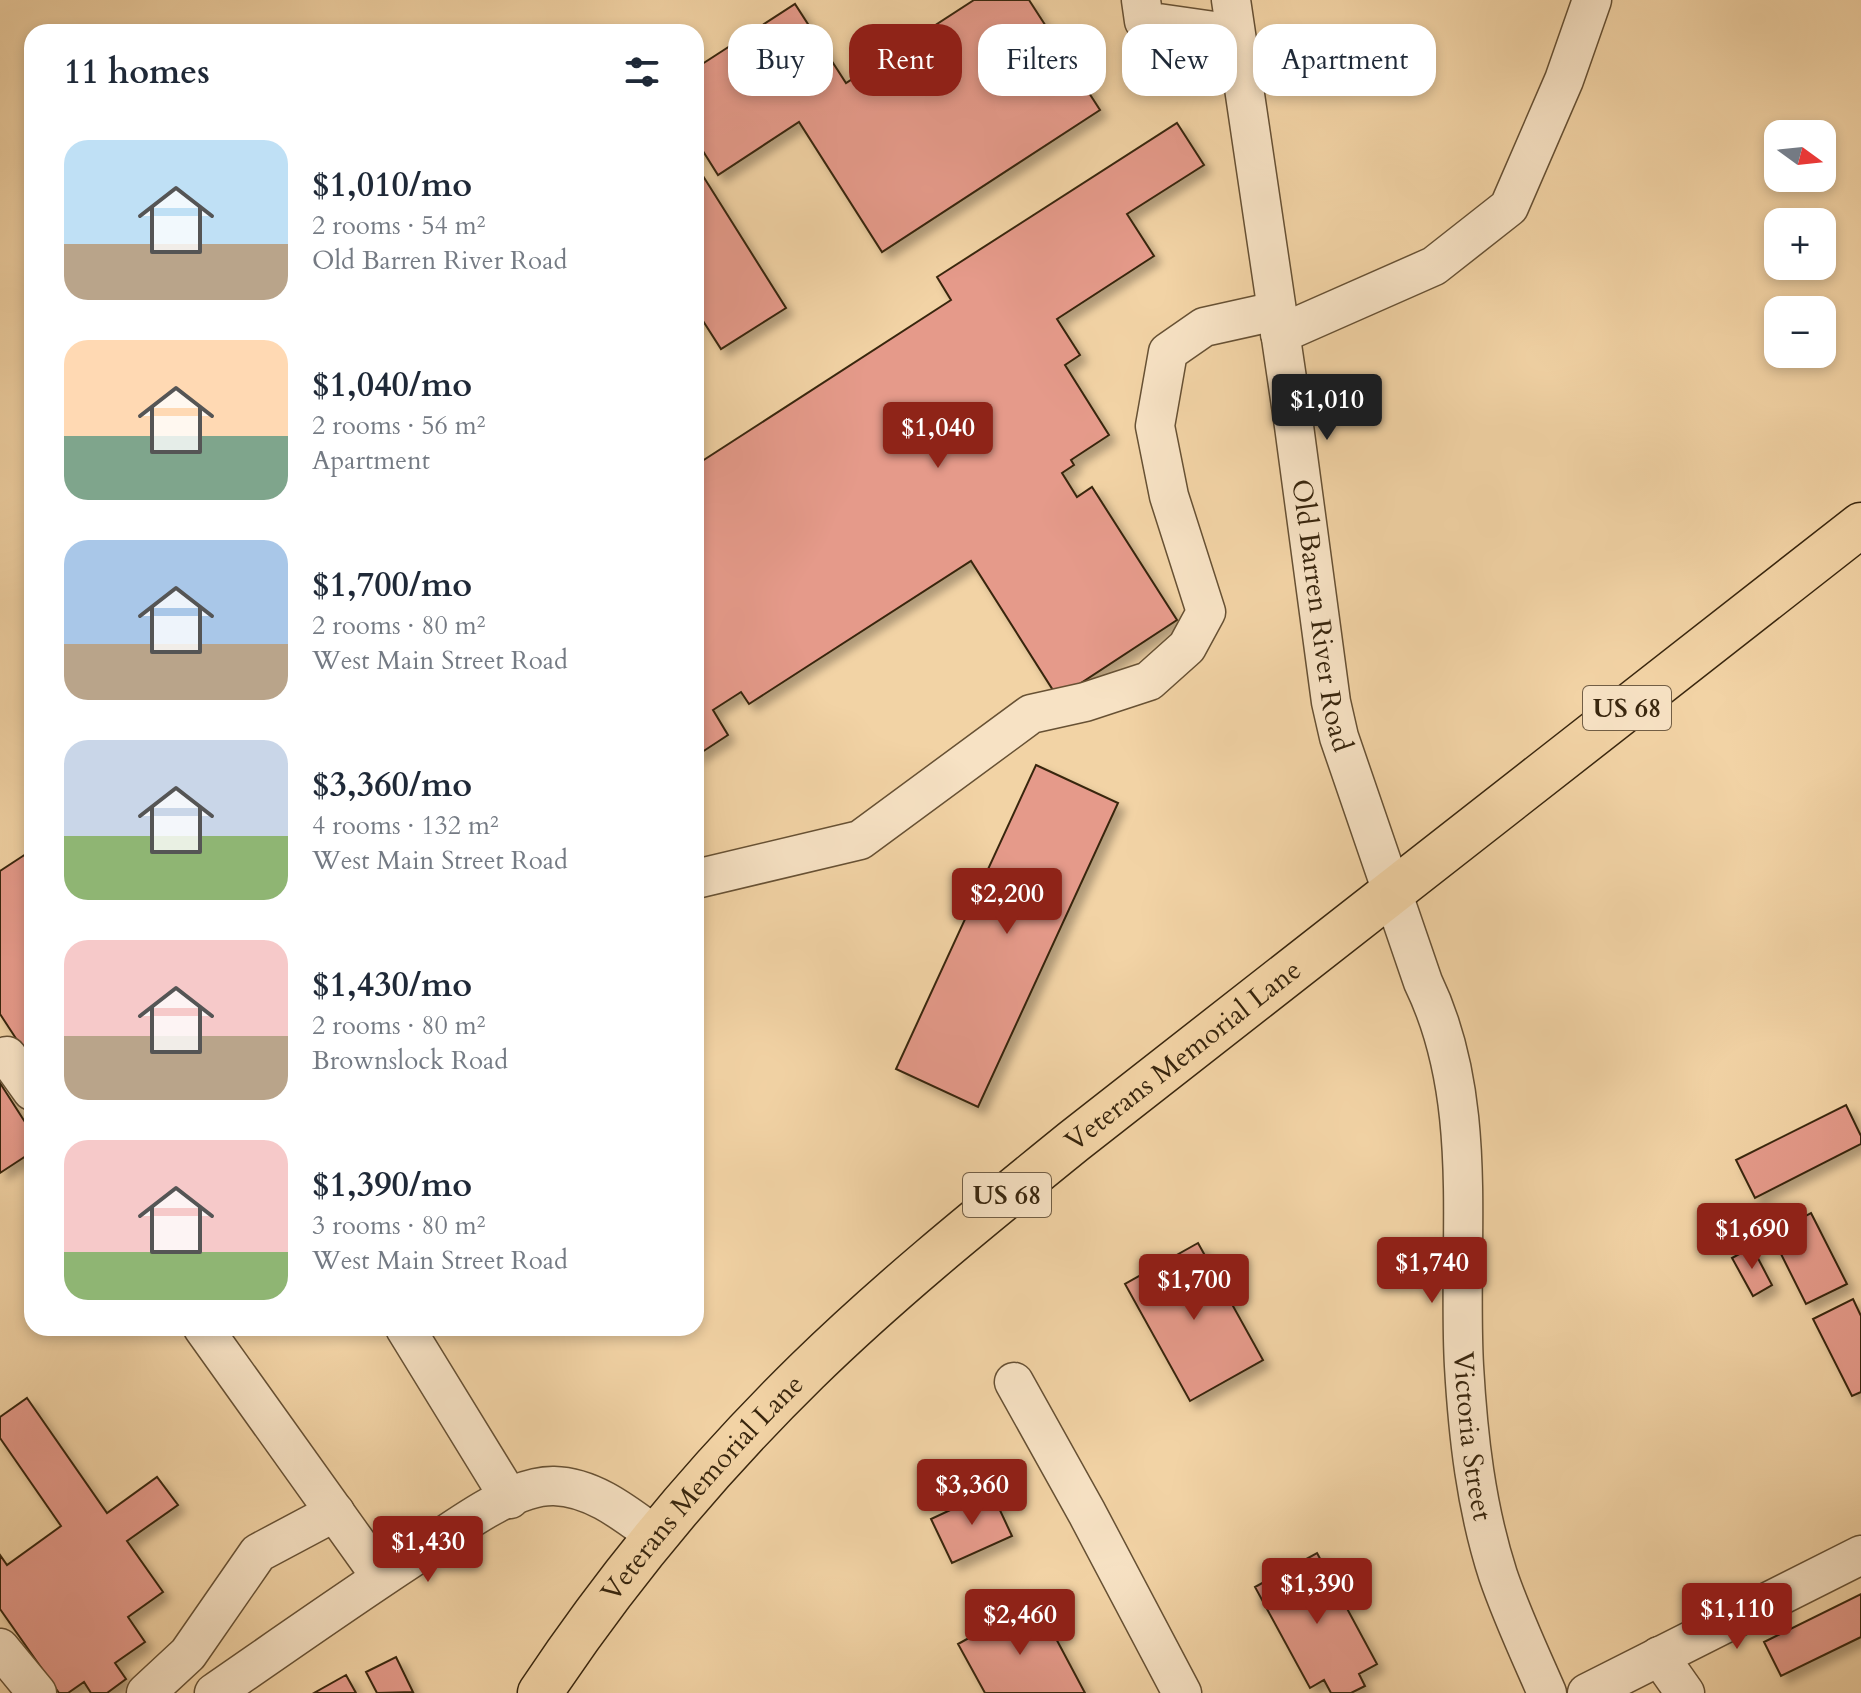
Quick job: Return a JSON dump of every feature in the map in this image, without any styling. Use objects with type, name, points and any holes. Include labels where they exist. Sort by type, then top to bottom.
[{"type":"main road","name":"Veterans Memorial Lane","points":[[540,1693],[607,1598],[656,1536],[764,1414],[883,1300],[1074,1141],[1861,525]]},
{"type":"street","points":[[1141,0],[1144,21],[1233,17]]},
{"type":"street","points":[[704,877],[860,840],[1031,714],[1085,702],[1149,681],[1187,647],[1206,612],[1169,496],[1155,426],[1168,352],[1204,327],[1278,322],[1434,266],[1509,207],[1564,80],[1592,0]]},
{"type":"street","name":"Old Barren River Road","points":[[1233,17],[1331,702],[1339,737],[1392,891]]},
{"type":"street","name":"Victoria Street","points":[[1392,891],[1423,982],[1435,1007],[1458,1111],[1464,1205],[1464,1363],[1475,1475],[1498,1573],[1511,1612],[1547,1693]]},
{"type":"street","points":[[7,1056],[24,1080]]},
{"type":"street","points":[[209,1336],[381,1577]]},
{"type":"street","points":[[410,1336],[510,1499]]},
{"type":"street","points":[[1014,1382],[1182,1693]]},
{"type":"street","points":[[214,1693],[381,1577],[468,1521],[541,1487],[569,1488],[620,1509],[656,1536]]},
{"type":"street","points":[[146,1693],[188,1654],[258,1553],[335,1512]]},
{"type":"street","points":[[1587,1693],[1861,1555]]},
{"type":"street","points":[[0,1648],[37,1693]]},
{"type":"street","points":[[1659,1656],[1685,1693]]},
{"type":"building","points":[[974,0],[1029,0],[1044,24],[978,24],[978,96],[1091,96],[1100,110],[882,252],[799,122],[718,175],[704,153],[704,63],[728,47],[728,96],[833,96],[833,63],[846,83],[849,81],[849,96],[962,96],[962,24],[937,24]]},
{"type":"building","points":[[795,4],[808,24],[764,24]]},
{"type":"building","points":[[1177,123],[1204,165],[1127,214],[1154,256],[1057,319],[1080,355],[1065,365],[1109,435],[1071,460],[1074,465],[1062,473],[1077,497],[1092,487],[1177,620],[1058,698],[971,561],[749,704],[741,692],[713,710],[728,735],[704,751],[704,460],[951,300],[937,277]]},
{"type":"building","points":[[704,178],[786,308],[721,349],[704,322]]},
{"type":"building","points":[[1036,765],[1118,803],[978,1107],[896,1069]]},
{"type":"building","points":[[24,855],[24,1051],[0,1014],[0,871]]},
{"type":"building","points":[[0,1083],[24,1120],[24,1157],[0,1173]]},
{"type":"building","points":[[1846,1105],[1861,1136],[1861,1144],[1755,1198],[1736,1160]]},
{"type":"building","points":[[1811,1213],[1847,1284],[1806,1304],[1771,1234]]},
{"type":"building","points":[[1198,1243],[1263,1360],[1190,1401],[1125,1284]]},
{"type":"building","points":[[1752,1247],[1772,1285],[1753,1296],[1732,1258]]},
{"type":"building","points":[[1853,1299],[1861,1316],[1861,1392],[1852,1396],[1813,1319]]},
{"type":"building","points":[[27,1398],[107,1513],[157,1477],[178,1505],[127,1541],[163,1592],[128,1617],[145,1642],[115,1663],[126,1679],[107,1693],[91,1693],[84,1682],[68,1693],[59,1693],[0,1609],[0,1555],[7,1565],[61,1526],[0,1438],[0,1417]]},
{"type":"building","points":[[991,1491],[1012,1536],[952,1563],[931,1519]]},
{"type":"building","points":[[1317,1553],[1377,1664],[1359,1674],[1365,1686],[1351,1693],[1331,1693],[1324,1680],[1310,1688],[1255,1587]]},
{"type":"building","points":[[1861,1594],[1861,1637],[1781,1676],[1764,1642]]},
{"type":"building","points":[[1036,1601],[1085,1693],[985,1693],[958,1644]]},
{"type":"building","points":[[396,1657],[413,1692],[377,1693],[366,1672]]},
{"type":"building","points":[[346,1675],[356,1693],[314,1693]]}]
